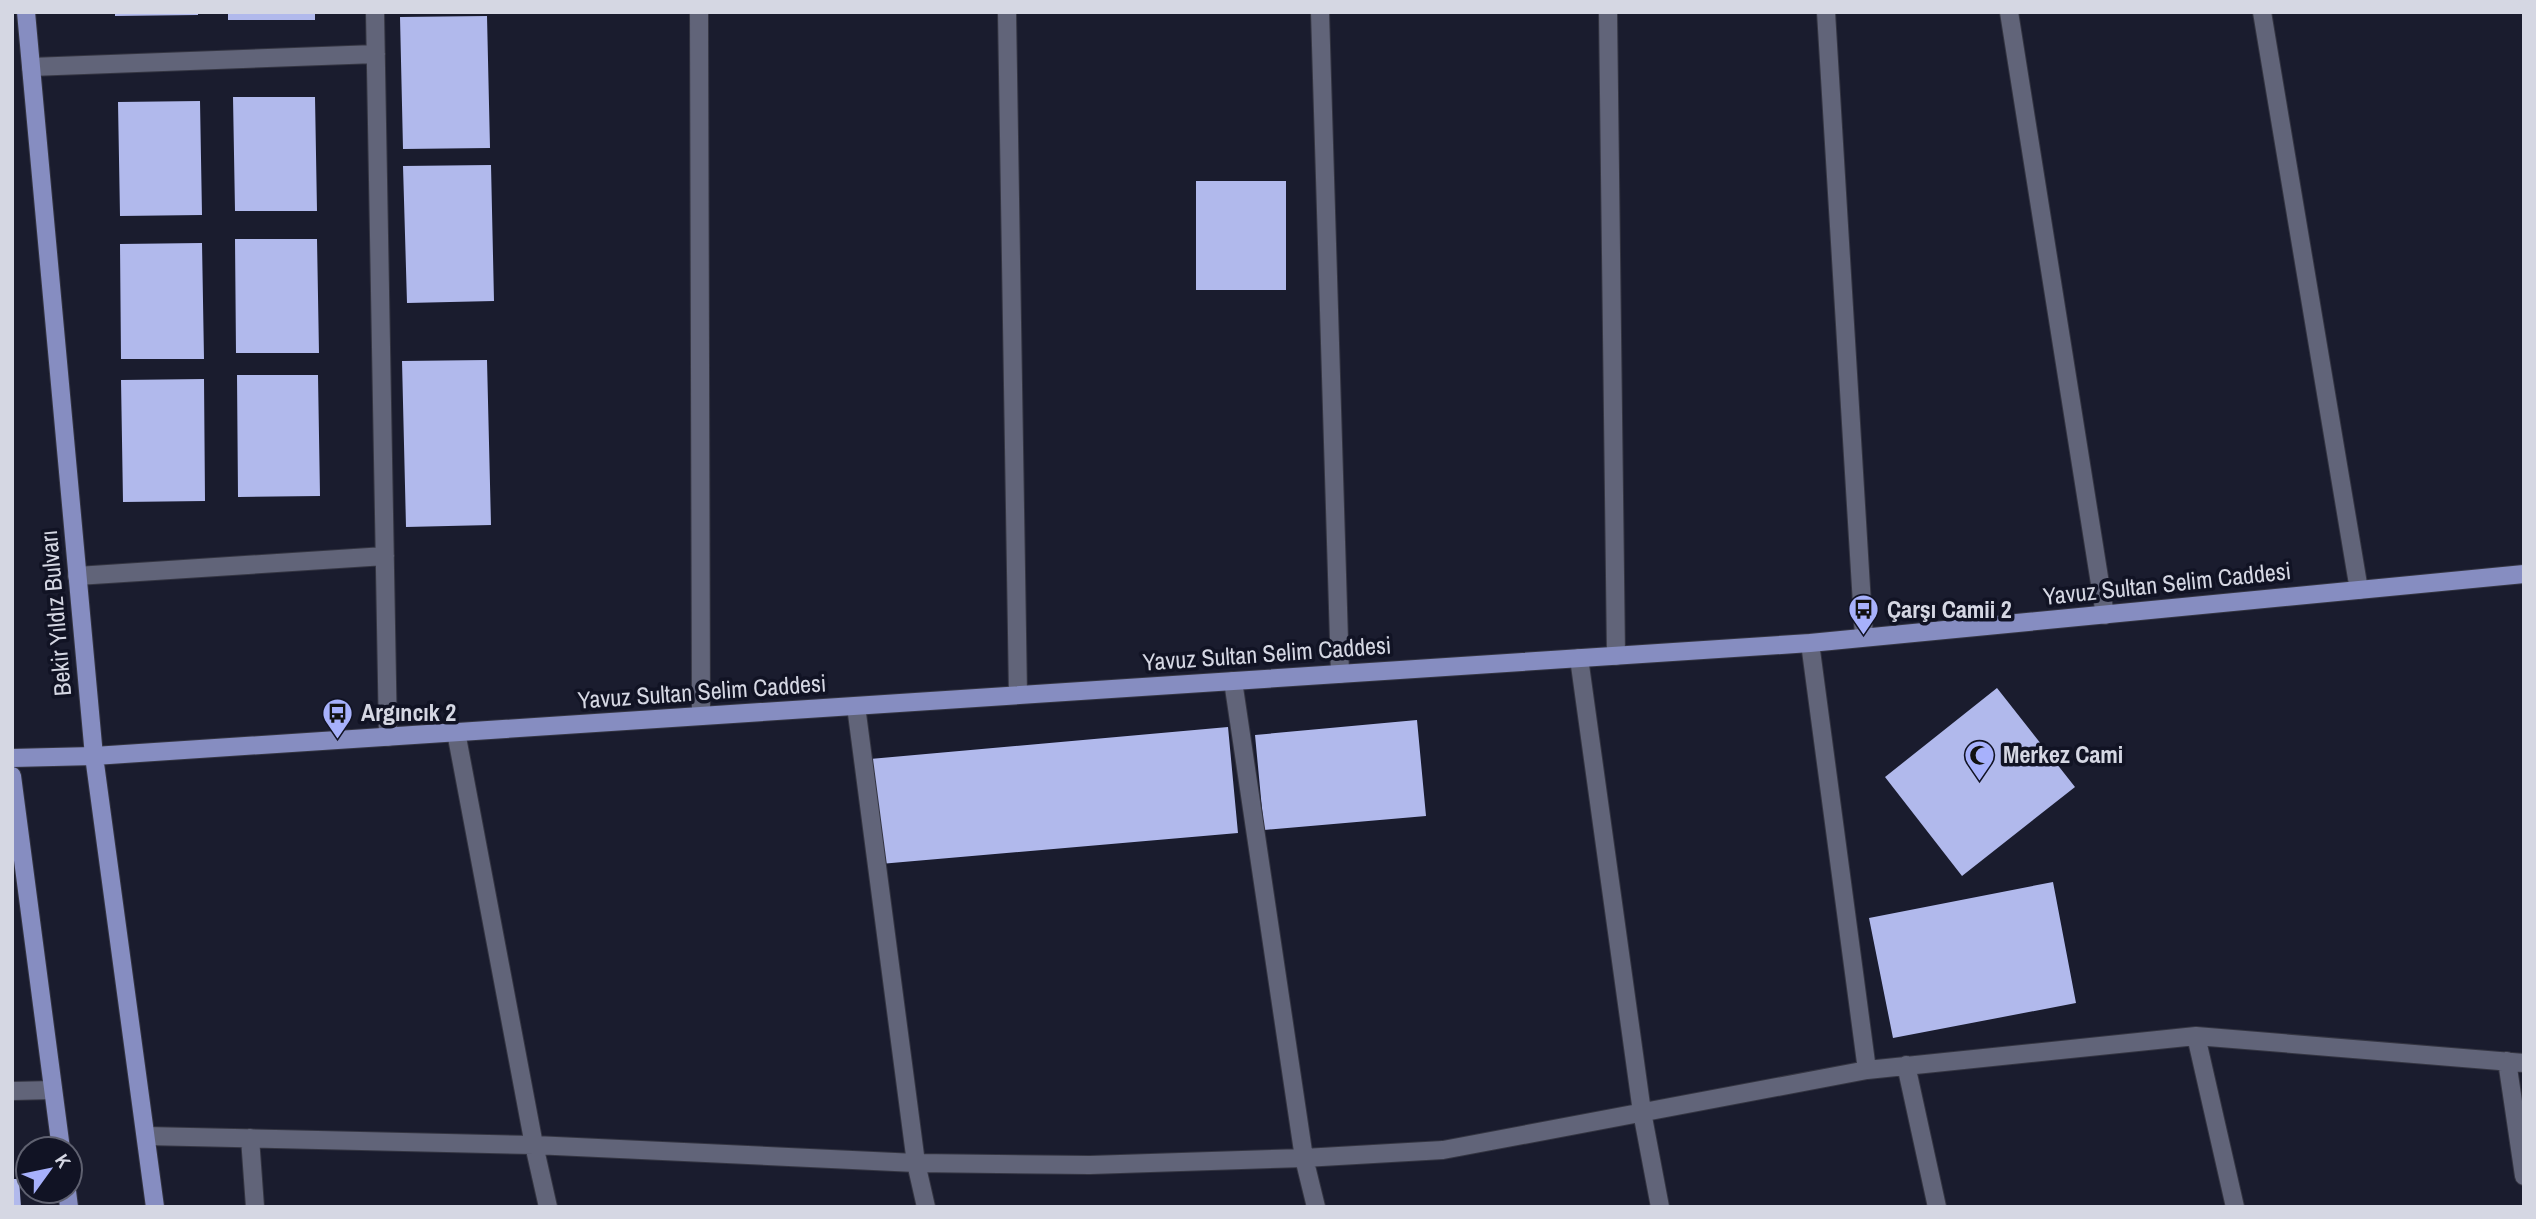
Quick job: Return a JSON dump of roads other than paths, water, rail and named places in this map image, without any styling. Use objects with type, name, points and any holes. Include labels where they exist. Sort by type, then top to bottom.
[{"type":"main road","name":"Bekir Yıldız Bulvarı","points":[[26,12],[94,756],[155,1207]]},
{"type":"main road","name":"Yavuz Sultan Selim Caddesi","points":[[12,758],[94,756],[1810,643],[2524,574]]},
{"type":"main road","points":[[12,776],[59,1135]]},
{"type":"street","points":[[376,12],[388,737]]},
{"type":"street","points":[[698,12],[701,716]]},
{"type":"street","points":[[1007,12],[1018,695]]},
{"type":"street","points":[[1320,12],[1340,674]]},
{"type":"street","points":[[1608,12],[1616,656]]},
{"type":"street","points":[[1826,12],[1864,637]]},
{"type":"street","points":[[2009,12],[2105,615]]},
{"type":"street","points":[[2262,12],[2359,590]]},
{"type":"street","points":[[31,67],[376,54]]},
{"type":"street","points":[[77,576],[385,556]]},
{"type":"street","points":[[1810,643],[1867,1070]]},
{"type":"street","points":[[1579,658],[1642,1112],[1660,1207]]},
{"type":"street","points":[[1233,681],[1304,1158],[1316,1207]]},
{"type":"street","points":[[856,706],[916,1163],[926,1207]]},
{"type":"street","points":[[456,732],[548,1207]]},
{"type":"street","points":[[146,1136],[534,1145],[916,1163],[1090,1165],[1304,1158],[1443,1150],[1867,1070],[2196,1036],[2515,1062],[2524,1176]]},
{"type":"street","points":[[2196,1036],[2235,1207]]},
{"type":"street","points":[[1906,1065],[1937,1207]]},
{"type":"street","points":[[12,1091],[53,1090]]},
{"type":"street","points":[[250,1139],[255,1207]]},
{"type":"place","name":"Çarşı Camii 2","points":[[1864,637]]},
{"type":"place","name":"Argıncık 2","points":[[338,740]]},
{"type":"place","name":"Merkez Cami","points":[[1980,782]]}]
